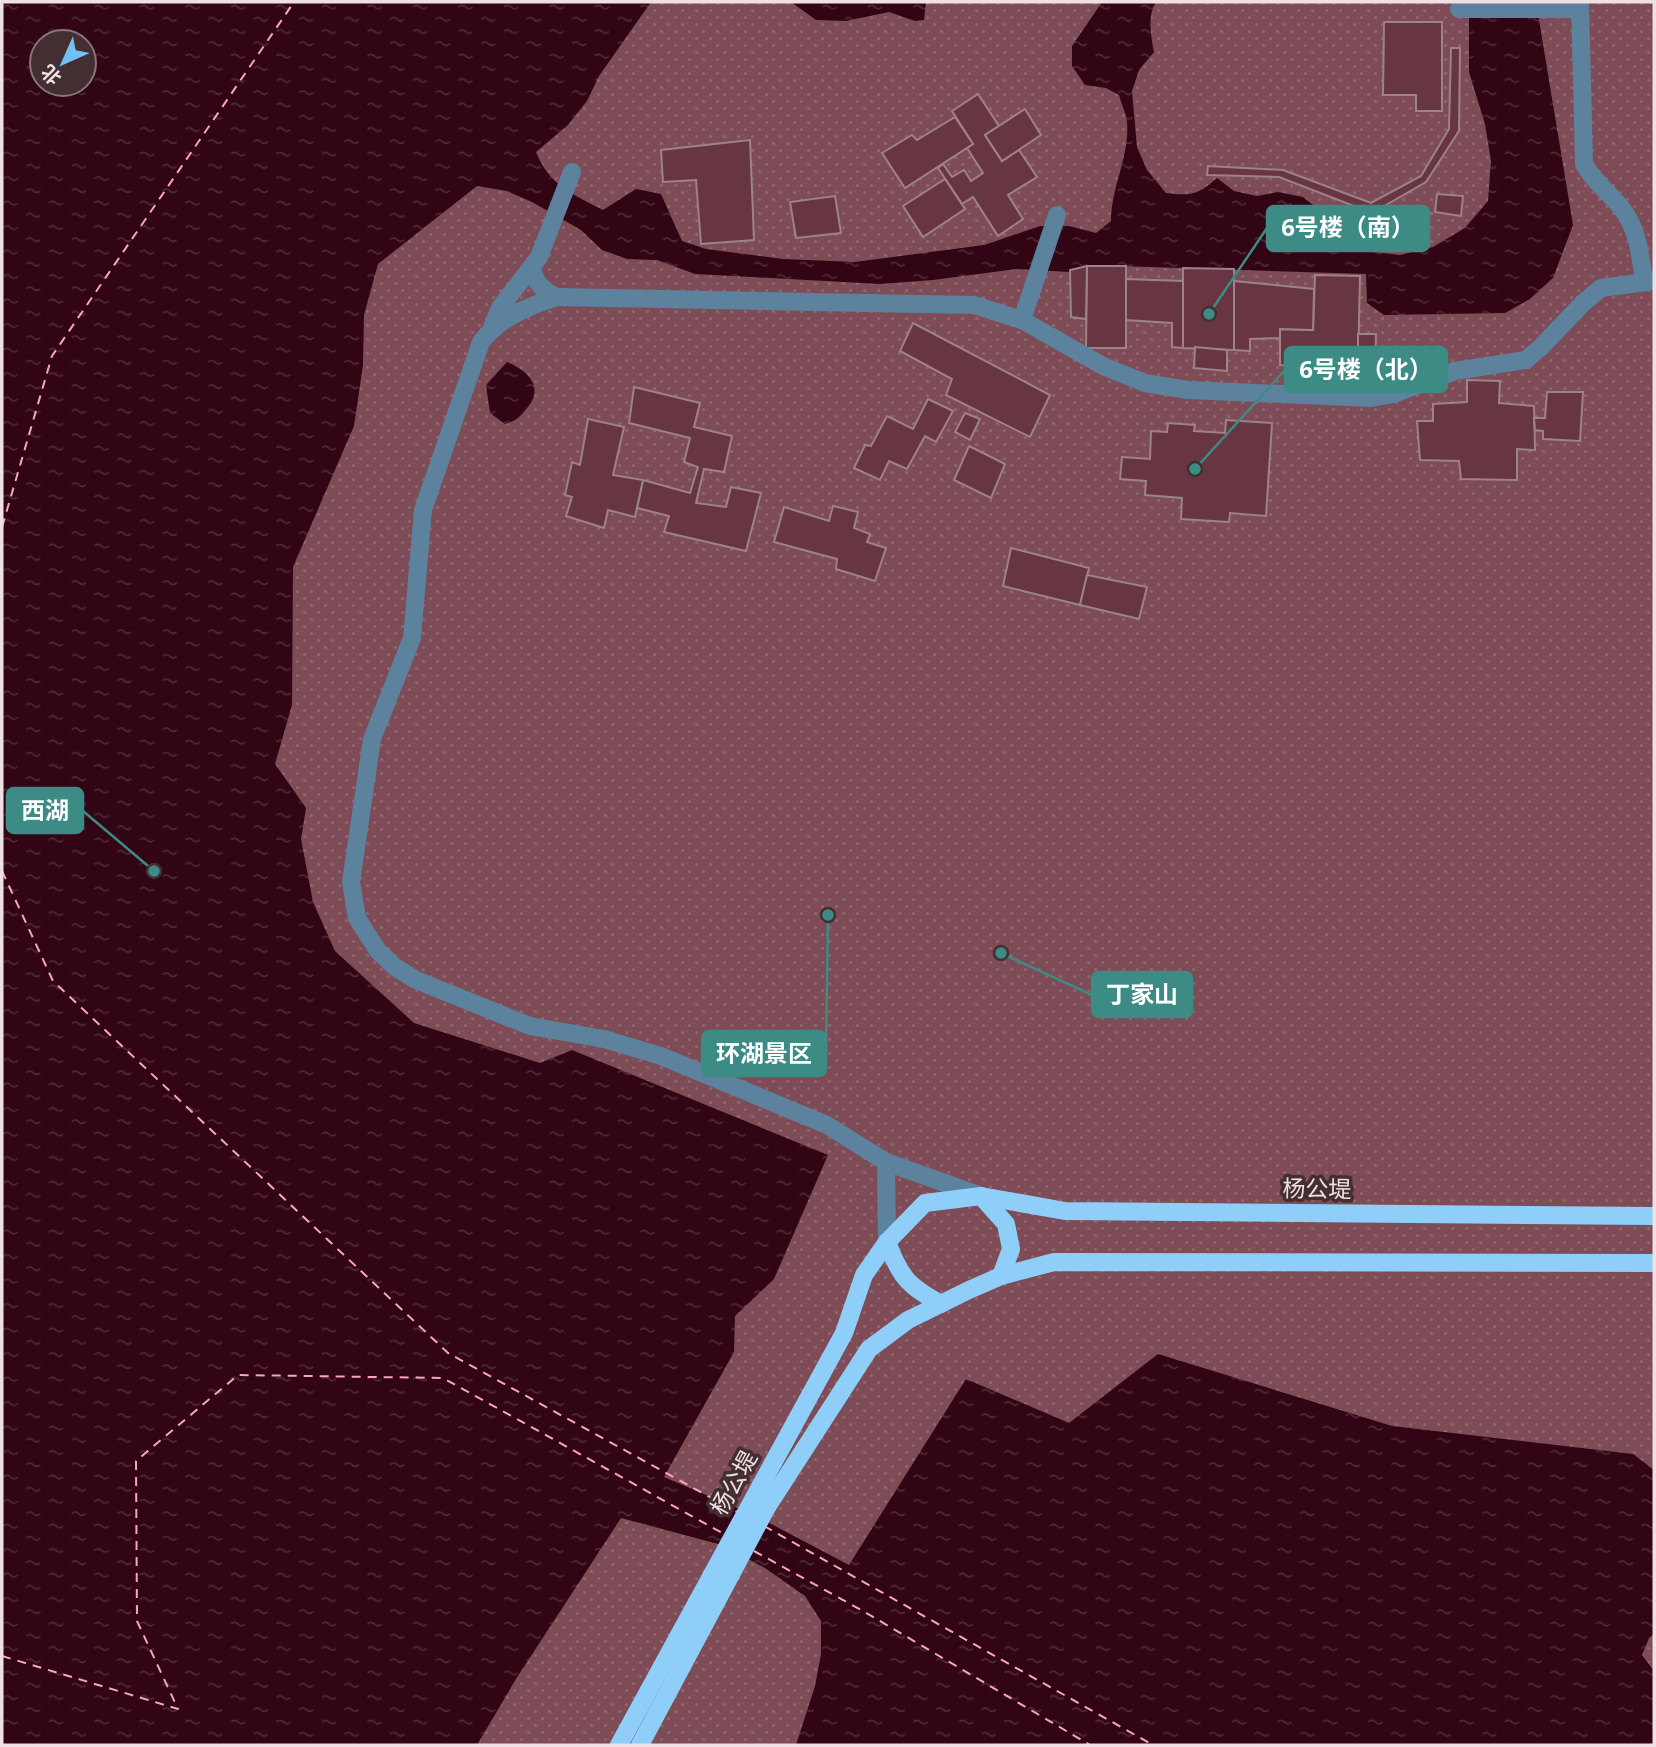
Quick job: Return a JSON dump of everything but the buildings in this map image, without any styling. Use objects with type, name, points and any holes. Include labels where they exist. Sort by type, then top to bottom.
[{"type":"main road","name":"杨公堤","points":[[640,1745],[844,1333],[864,1275],[887,1242],[925,1203],[981,1196],[1065,1211],[1654,1216]]},
{"type":"main road","points":[[981,1196],[1006,1224],[1011,1249],[1001,1276]]},
{"type":"main road","points":[[887,1242],[898,1270],[920,1292],[941,1304]]},
{"type":"main road","name":"杨公堤","points":[[760,1502],[869,1349],[908,1320],[1001,1276],[1054,1262],[1654,1263]]},
{"type":"main road","name":"杨公堤","points":[[619,1745],[727,1566]]},
{"type":"street","points":[[492,327],[537,303],[557,297],[974,305],[1022,320],[1103,366],[1145,383],[1188,390],[1371,398],[1393,394],[1455,371],[1526,360],[1601,288],[1649,281],[1627,215],[1591,178],[1584,164],[1580,5],[1459,9]]},
{"type":"street","points":[[572,172],[536,262],[517,283],[481,342],[423,510],[412,638],[372,739],[351,882],[357,918],[378,951],[395,967],[416,980],[530,1026],[604,1039],[661,1056],[827,1125],[886,1162],[981,1196]]},
{"type":"street","points":[[1022,320],[1056,215]]},
{"type":"street","points":[[536,262],[539,286],[557,297]]},
{"type":"street","points":[[886,1162],[887,1242]]},
{"type":"shaded area","points":[[2,2],[1654,2],[1654,1745],[2,1745]]},
{"type":"water","points":[[2,2],[651,2],[599,76],[587,101],[568,125],[536,152],[548,173],[563,187],[603,210],[636,189],[661,194],[682,241],[706,249],[783,259],[855,262],[984,245],[1040,226],[1069,226],[1096,233],[1111,221],[1126,147],[1126,115],[1119,95],[1106,88],[1085,85],[1072,66],[1072,46],[1102,2],[1156,2],[1151,20],[1154,52],[1139,70],[1132,91],[1137,147],[1147,170],[1166,193],[1194,193],[1217,178],[1234,191],[1257,196],[1278,192],[1303,197],[1323,213],[1338,234],[1366,245],[1374,252],[1400,255],[1433,247],[1465,228],[1488,201],[1491,161],[1485,124],[1469,72],[1469,2],[1536,2],[1573,225],[1553,278],[1530,299],[1505,313],[1384,315],[1367,303],[1366,274],[1089,265],[1070,272],[1016,269],[880,284],[695,274],[657,260],[627,259],[602,250],[581,230],[532,202],[507,191],[477,186],[378,264],[364,315],[363,365],[354,426],[293,567],[292,705],[275,764],[306,808],[301,839],[313,902],[335,951],[414,1023],[540,1063],[572,1050],[828,1155],[774,1279],[735,1316],[734,1352],[664,1477],[756,1516],[849,1565],[966,1379],[1069,1423],[1158,1354],[1392,1426],[1633,1454],[1654,1470],[1654,1634],[1649,1638],[1642,1655],[1654,1671],[1654,1745],[796,1745],[815,1686],[821,1654],[821,1621],[805,1596],[765,1568],[722,1545],[621,1518],[516,1679],[477,1745],[2,1745]]},
{"type":"water","points":[[791,2],[926,2],[924,20],[915,21],[889,12],[846,21],[816,20]]},
{"type":"water","points":[[507,362],[522,370],[532,380],[534,394],[522,414],[505,424],[490,413],[486,385]]},
{"type":"ferry route","points":[[2,527],[52,356],[294,2]]},
{"type":"ferry route","points":[[2,871],[53,981],[448,1353],[737,1512]]},
{"type":"ferry route","points":[[2,1656],[178,1709],[137,1621],[136,1461],[238,1375],[443,1378],[724,1534]]},
{"type":"ferry route","points":[[764,1526],[1153,1745]]},
{"type":"ferry route","points":[[754,1551],[863,1611],[1090,1745]]},
{"type":"place","name":"6号楼（南）","points":[[1209,314]]},
{"type":"place","name":"6号楼（北）","points":[[1195,469]]},
{"type":"place","name":"西湖","points":[[154,871]]},
{"type":"place","name":"环湖景区","points":[[828,915]]},
{"type":"place","name":"丁家山","points":[[1001,953]]}]
